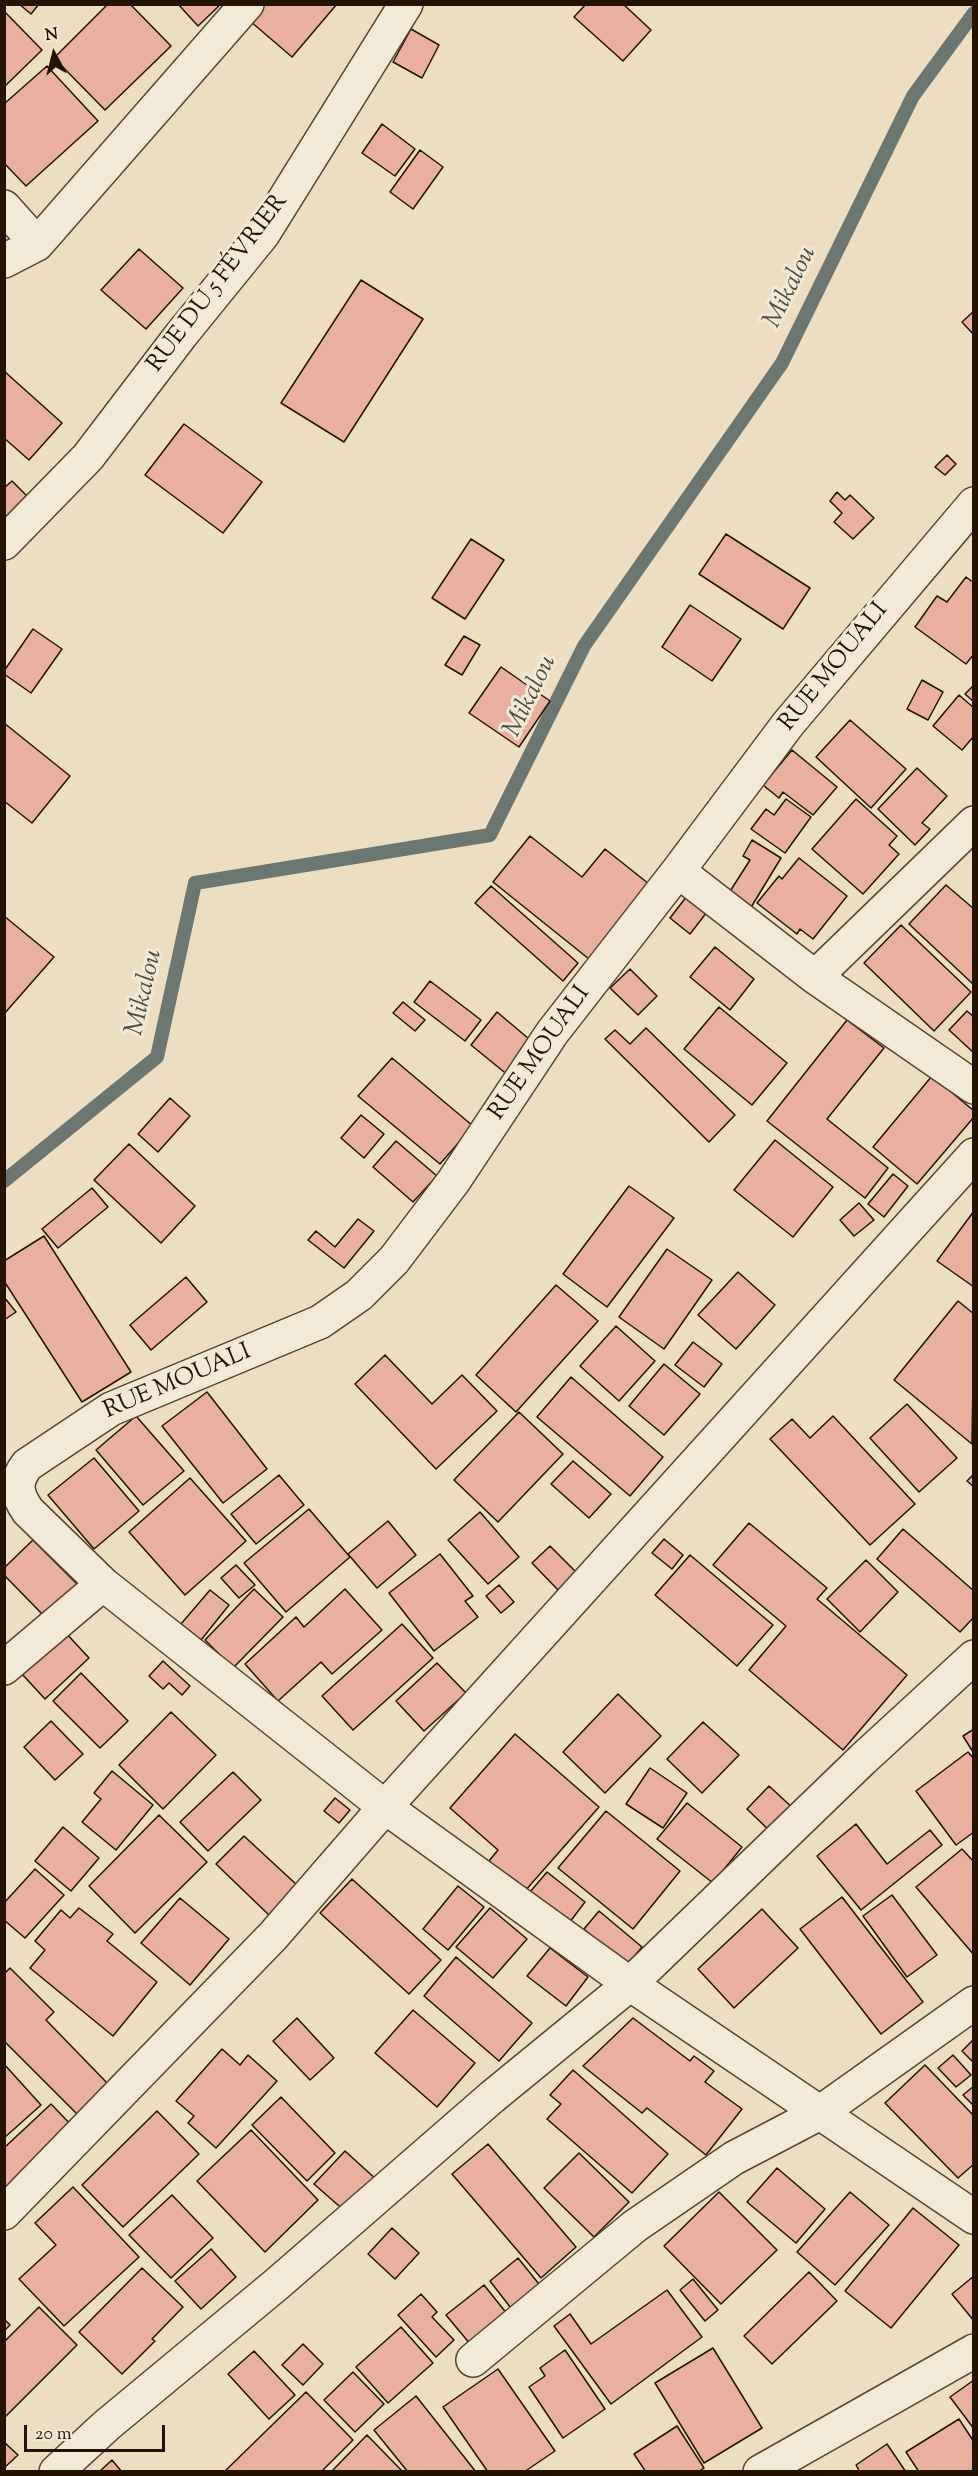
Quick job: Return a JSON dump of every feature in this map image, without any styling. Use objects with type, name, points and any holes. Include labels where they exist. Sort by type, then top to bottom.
[{"type":"street","points":[[4,261],[37,244],[247,4]]},
{"type":"street","name":"RUE DU 5 FÉVRIER","points":[[4,543],[88,457],[181,335],[263,234],[406,4]]},
{"type":"street","points":[[4,207],[37,244]]},
{"type":"street","name":"RUE MOUALI","points":[[103,1584],[27,1511],[19,1498],[16,1486],[27,1465],[111,1409],[320,1322],[359,1295],[394,1260],[446,1191],[552,1033],[678,871],[788,724],[974,504]]},
{"type":"street","points":[[815,977],[974,823]]},
{"type":"street","points":[[678,871],[815,977],[974,1087]]},
{"type":"street","points":[[4,2213],[273,1936],[385,1807],[974,1155]]},
{"type":"street","points":[[4,1668],[103,1584],[385,1807],[630,1984],[818,2114],[974,2217]]},
{"type":"street","points":[[56,2472],[116,2418],[277,2284],[492,2097],[630,1984],[863,1759],[974,1657]]},
{"type":"street","points":[[473,2360],[635,2226],[735,2158],[818,2114],[974,2002]]},
{"type":"street","points":[[760,2472],[974,2351]]},
{"type":"building","points":[[19,4],[39,4],[31,14]]},
{"type":"building","points":[[108,4],[130,4],[171,46],[105,110],[54,58]]},
{"type":"building","points":[[178,4],[221,4],[198,26]]},
{"type":"building","points":[[264,4],[337,4],[292,57],[250,21]]},
{"type":"building","points":[[586,4],[623,4],[651,30],[623,61],[574,17]]},
{"type":"building","points":[[4,11],[42,50],[4,87]]},
{"type":"building","points":[[411,29],[439,45],[422,78],[393,62]]},
{"type":"building","points":[[47,66],[98,121],[26,186],[4,163],[4,104]]},
{"type":"building","points":[[382,124],[415,149],[395,176],[362,153]]},
{"type":"building","points":[[420,150],[443,167],[413,209],[390,192]]},
{"type":"building","points":[[139,249],[183,288],[146,329],[101,290]]},
{"type":"building","points":[[361,280],[423,319],[344,442],[281,403]]},
{"type":"building","points":[[974,311],[974,335],[962,322]]},
{"type":"building","points":[[4,371],[62,423],[29,460],[4,438]]},
{"type":"building","points":[[184,424],[262,482],[223,533],[145,475]]},
{"type":"building","points":[[947,455],[956,464],[945,475],[935,467]]},
{"type":"building","points":[[12,481],[28,497],[4,520],[4,488]]},
{"type":"building","points":[[837,492],[845,500],[850,495],[874,518],[853,539],[834,522],[842,513],[830,501]]},
{"type":"building","points":[[726,534],[810,588],[783,629],[699,574]]},
{"type":"building","points":[[471,539],[504,560],[465,619],[432,598]]},
{"type":"building","points":[[966,577],[974,583],[974,654],[966,664],[915,627],[937,596],[947,602]]},
{"type":"building","points":[[690,605],[741,639],[712,681],[662,647]]},
{"type":"building","points":[[33,629],[62,649],[31,693],[4,674],[4,671]]},
{"type":"building","points":[[464,636],[480,645],[462,675],[445,665]]},
{"type":"building","points":[[501,667],[550,701],[519,747],[469,713]]},
{"type":"building","points":[[922,680],[943,692],[928,720],[907,709]]},
{"type":"building","points":[[974,685],[974,702],[965,694]]},
{"type":"building","points":[[959,695],[974,708],[974,736],[962,750],[933,726]]},
{"type":"building","points":[[850,720],[906,769],[871,808],[816,757]]},
{"type":"building","points":[[4,723],[70,776],[32,823],[4,801]]},
{"type":"building","points":[[792,750],[837,787],[813,815],[783,792],[779,798],[763,785]]},
{"type":"building","points":[[917,768],[947,796],[922,823],[930,829],[915,845],[878,809]]},
{"type":"building","points":[[786,799],[811,817],[785,853],[751,829],[766,809],[774,815]]},
{"type":"building","points":[[856,799],[897,836],[889,845],[899,854],[863,894],[812,849]]},
{"type":"building","points":[[530,836],[582,877],[605,849],[649,884],[589,959],[493,882]]},
{"type":"building","points":[[752,840],[781,858],[750,909],[727,896],[750,860],[743,856]]},
{"type":"building","points":[[799,858],[847,896],[813,939],[800,929],[797,934],[757,903],[779,876],[782,879]]},
{"type":"building","points":[[946,885],[974,909],[974,985],[909,924]]},
{"type":"building","points":[[491,886],[578,963],[563,981],[475,903]]},
{"type":"building","points":[[687,896],[707,912],[690,934],[670,918]]},
{"type":"building","points":[[4,916],[54,957],[4,1014]]},
{"type":"building","points":[[901,925],[971,992],[934,1031],[864,963]]},
{"type":"building","points":[[715,947],[754,979],[730,1010],[690,977]]},
{"type":"building","points":[[630,969],[657,996],[638,1015],[610,988]]},
{"type":"building","points":[[430,981],[481,1020],[465,1041],[414,1002]]},
{"type":"building","points":[[403,1002],[425,1020],[415,1031],[393,1013]]},
{"type":"building","points":[[719,1007],[787,1063],[752,1105],[684,1049]]},
{"type":"building","points":[[967,1011],[974,1017],[974,1053],[949,1030]]},
{"type":"building","points":[[497,1012],[535,1044],[509,1076],[471,1045]]},
{"type":"building","points":[[847,1020],[884,1048],[827,1119],[888,1168],[865,1198],[767,1121]]},
{"type":"building","points":[[646,1028],[735,1115],[709,1142],[605,1039],[615,1030],[630,1044]]},
{"type":"building","points":[[392,1058],[473,1126],[440,1164],[358,1096]]},
{"type":"building","points":[[932,1076],[974,1111],[974,1117],[917,1184],[873,1147]]},
{"type":"building","points":[[170,1098],[190,1116],[158,1152],[138,1134]]},
{"type":"building","points":[[361,1115],[384,1134],[364,1158],[341,1138]]},
{"type":"building","points":[[775,1140],[833,1187],[793,1237],[734,1190]]},
{"type":"building","points":[[396,1141],[437,1176],[413,1202],[373,1167]]},
{"type":"building","points":[[129,1144],[195,1206],[161,1243],[94,1180]]},
{"type":"building","points":[[893,1174],[908,1186],[884,1217],[868,1204]]},
{"type":"building","points":[[629,1186],[674,1218],[607,1307],[563,1274]]},
{"type":"building","points":[[92,1188],[108,1207],[58,1248],[42,1229]]},
{"type":"building","points":[[859,1203],[874,1220],[854,1236],[840,1220]]},
{"type":"building","points":[[974,1211],[974,1287],[937,1261]]},
{"type":"building","points":[[358,1219],[374,1231],[344,1268],[308,1240],[316,1231],[335,1247]]},
{"type":"building","points":[[44,1236],[131,1372],[82,1402],[4,1281],[4,1261]]},
{"type":"building","points":[[667,1249],[712,1280],[664,1349],[619,1317]]},
{"type":"building","points":[[738,1272],[775,1305],[736,1349],[698,1315]]},
{"type":"building","points":[[186,1277],[207,1302],[151,1350],[130,1325]]},
{"type":"building","points":[[556,1285],[598,1321],[516,1412],[476,1375]]},
{"type":"building","points":[[4,1297],[16,1312],[4,1320]]},
{"type":"building","points":[[958,1301],[974,1314],[972,1444],[894,1380]]},
{"type":"building","points":[[616,1326],[655,1361],[619,1401],[580,1366]]},
{"type":"building","points":[[693,1342],[722,1364],[704,1387],[675,1365]]},
{"type":"building","points":[[385,1355],[432,1404],[462,1375],[497,1411],[436,1469],[355,1384]]},
{"type":"building","points":[[664,1364],[700,1394],[664,1435],[629,1406]]},
{"type":"building","points":[[571,1377],[663,1457],[630,1496],[537,1417]]},
{"type":"building","points":[[207,1392],[267,1469],[223,1503],[162,1426]]},
{"type":"building","points":[[907,1404],[957,1458],[919,1492],[870,1438]]},
{"type":"building","points":[[519,1412],[563,1454],[498,1522],[454,1480]]},
{"type":"building","points":[[136,1416],[184,1471],[143,1505],[96,1450]]},
{"type":"building","points":[[833,1416],[915,1504],[870,1545],[770,1439],[792,1419],[810,1438]]},
{"type":"building","points":[[94,1458],[139,1511],[94,1549],[48,1495]]},
{"type":"building","points":[[573,1461],[611,1494],[589,1518],[551,1484]]},
{"type":"building","points":[[974,1474],[974,1487],[967,1481]]},
{"type":"building","points":[[279,1475],[304,1505],[256,1544],[231,1514]]},
{"type":"building","points":[[190,1478],[246,1541],[185,1595],[129,1532]]},
{"type":"building","points":[[309,1509],[350,1557],[286,1612],[244,1563]]},
{"type":"building","points":[[480,1512],[519,1557],[488,1584],[448,1540]]},
{"type":"building","points":[[388,1521],[416,1555],[377,1588],[348,1554]]},
{"type":"building","points":[[749,1523],[827,1588],[817,1599],[907,1675],[843,1750],[749,1670],[786,1626],[713,1565]]},
{"type":"building","points":[[903,1529],[974,1591],[974,1617],[960,1632],[877,1559]]},
{"type":"building","points":[[664,1539],[683,1555],[672,1569],[652,1553]]},
{"type":"building","points":[[33,1540],[81,1588],[48,1620],[4,1575],[4,1568]]},
{"type":"building","points":[[550,1546],[577,1573],[559,1591],[532,1563]]},
{"type":"building","points":[[440,1554],[473,1596],[465,1601],[478,1617],[434,1651],[389,1593]]},
{"type":"building","points":[[690,1555],[773,1625],[737,1666],[655,1595]]},
{"type":"building","points":[[866,1560],[898,1592],[860,1632],[827,1599]]},
{"type":"building","points":[[236,1565],[255,1585],[239,1598],[221,1578]]},
{"type":"building","points":[[499,1585],[514,1602],[501,1613],[486,1596]]},
{"type":"building","points":[[254,1589],[283,1617],[233,1668],[205,1640]]},
{"type":"building","points":[[345,1589],[382,1630],[332,1674],[321,1662],[278,1701],[245,1664],[296,1617],[304,1627]]},
{"type":"building","points":[[210,1590],[229,1605],[201,1640],[181,1624]]},
{"type":"building","points":[[402,1624],[433,1658],[353,1730],[322,1696]]},
{"type":"building","points":[[65,1632],[89,1658],[45,1699],[21,1673]]},
{"type":"building","points":[[163,1661],[190,1686],[182,1695],[169,1683],[163,1689],[149,1676]]},
{"type":"building","points":[[437,1663],[466,1693],[424,1731],[396,1701]]},
{"type":"building","points":[[81,1673],[128,1721],[100,1748],[53,1701]]},
{"type":"building","points":[[618,1694],[661,1736],[605,1793],[563,1752]]},
{"type":"building","points":[[171,1712],[216,1755],[163,1809],[119,1765]]},
{"type":"building","points":[[51,1721],[83,1754],[55,1780],[24,1747]]},
{"type":"building","points":[[703,1722],[739,1755],[702,1793],[667,1759]]},
{"type":"building","points":[[974,1729],[974,1751],[973,1752],[963,1736]]},
{"type":"building","points":[[515,1734],[599,1807],[524,1892],[489,1861],[498,1850],[450,1808]]},
{"type":"building","points":[[968,1752],[974,1759],[974,1832],[956,1845],[916,1791]]},
{"type":"building","points":[[650,1768],[687,1793],[663,1828],[626,1804]]},
{"type":"building","points":[[112,1771],[153,1805],[116,1850],[82,1822],[101,1799],[94,1793]]},
{"type":"building","points":[[233,1772],[261,1800],[208,1851],[180,1822]]},
{"type":"building","points":[[769,1786],[795,1810],[773,1834],[747,1809]]},
{"type":"building","points":[[335,1798],[350,1810],[339,1823],[324,1811]]},
{"type":"building","points":[[687,1803],[742,1847],[713,1883],[657,1839]]},
{"type":"building","points":[[606,1811],[680,1871],[633,1929],[558,1868]]},
{"type":"building","points":[[159,1815],[207,1862],[135,1933],[89,1886]]},
{"type":"building","points":[[856,1824],[887,1864],[930,1830],[942,1845],[861,1910],[817,1856]]},
{"type":"building","points":[[63,1827],[99,1858],[71,1891],[35,1861]]},
{"type":"building","points":[[244,1836],[298,1886],[270,1916],[216,1864]]},
{"type":"building","points":[[962,1849],[974,1862],[974,1955],[916,1887]]},
{"type":"building","points":[[35,1869],[64,1895],[25,1938],[4,1920],[4,1903]]},
{"type":"building","points":[[547,1872],[585,1902],[569,1923],[530,1892]]},
{"type":"building","points":[[352,1879],[441,1960],[409,1994],[320,1913]]},
{"type":"building","points":[[458,1886],[484,1907],[448,1950],[423,1929]]},
{"type":"building","points":[[892,1895],[937,1955],[907,1977],[863,1916]]},
{"type":"building","points":[[842,1897],[923,2002],[881,2034],[800,1929]]},
{"type":"building","points":[[180,1898],[229,1939],[190,1985],[141,1943]]},
{"type":"building","points":[[79,1908],[113,1934],[107,1941],[157,1982],[113,2036],[30,1968],[45,1950],[35,1941],[61,1910],[70,1918]]},
{"type":"building","points":[[490,1908],[527,1939],[493,1978],[456,1947]]},
{"type":"building","points":[[762,1909],[798,1948],[734,2008],[698,1969]]},
{"type":"building","points":[[599,1911],[642,1947],[626,1966],[584,1929]]},
{"type":"building","points":[[550,1948],[588,1977],[566,2006],[527,1976]]},
{"type":"building","points":[[456,1957],[532,2023],[499,2061],[424,1996]]},
{"type":"building","points":[[10,1968],[54,2012],[46,2020],[110,2086],[79,2116],[4,2041],[4,1974]]},
{"type":"building","points":[[413,2010],[475,2063],[437,2107],[375,2053]]},
{"type":"building","points":[[297,2018],[334,2058],[310,2080],[273,2041]]},
{"type":"building","points":[[633,2018],[690,2061],[694,2056],[714,2071],[705,2082],[742,2109],[706,2155],[647,2108],[642,2113],[583,2066]]},
{"type":"building","points":[[974,2039],[974,2063],[962,2051]]},
{"type":"building","points":[[222,2049],[240,2065],[248,2055],[277,2081],[216,2148],[188,2123],[194,2116],[176,2101]]},
{"type":"building","points":[[953,2055],[971,2075],[956,2087],[938,2068]]},
{"type":"building","points":[[4,2064],[41,2105],[4,2138]]},
{"type":"building","points":[[925,2065],[974,2116],[974,2164],[958,2178],[885,2103]]},
{"type":"building","points":[[573,2070],[668,2154],[632,2193],[547,2119],[561,2104],[550,2095]]},
{"type":"building","points":[[974,2086],[974,2106],[963,2095]]},
{"type":"building","points":[[281,2097],[335,2153],[307,2181],[252,2125]]},
{"type":"building","points":[[51,2104],[76,2130],[4,2196],[4,2148]]},
{"type":"building","points":[[157,2111],[199,2154],[123,2227],[82,2185]]},
{"type":"building","points":[[251,2130],[318,2200],[265,2252],[197,2181]]},
{"type":"building","points":[[488,2144],[576,2247],[541,2278],[452,2174]]},
{"type":"building","points":[[345,2151],[378,2181],[347,2213],[314,2184]]},
{"type":"building","points":[[579,2153],[629,2202],[594,2237],[544,2188]]},
{"type":"building","points":[[777,2168],[825,2209],[796,2243],[747,2202]]},
{"type":"building","points":[[73,2187],[139,2257],[64,2326],[19,2279],[56,2245],[35,2223]]},
{"type":"building","points":[[719,2192],[777,2250],[721,2304],[664,2246]]},
{"type":"building","points":[[850,2192],[889,2225],[835,2285],[797,2252]]},
{"type":"building","points":[[172,2195],[213,2238],[171,2278],[129,2235]]},
{"type":"building","points":[[913,2208],[959,2245],[891,2328],[845,2291]]},
{"type":"building","points":[[392,2228],[419,2253],[395,2279],[368,2254]]},
{"type":"building","points":[[211,2249],[236,2277],[201,2309],[175,2281]]},
{"type":"building","points":[[518,2258],[543,2289],[514,2312],[490,2281]]},
{"type":"building","points":[[142,2268],[183,2307],[152,2339],[155,2341],[122,2374],[79,2332]]},
{"type":"building","points":[[809,2272],[837,2301],[772,2364],[744,2336]]},
{"type":"building","points":[[974,2276],[974,2321],[952,2294]]},
{"type":"building","points":[[693,2279],[718,2310],[705,2321],[680,2290]]},
{"type":"building","points":[[484,2285],[508,2315],[471,2345],[446,2315]]},
{"type":"building","points":[[667,2290],[702,2337],[611,2404],[554,2326],[570,2314],[591,2344]]},
{"type":"building","points":[[421,2294],[437,2312],[432,2317],[454,2340],[436,2357],[398,2315]]},
{"type":"building","points":[[39,2307],[77,2345],[4,2418],[4,2342]]},
{"type":"building","points":[[4,2319],[10,2325],[4,2331]]},
{"type":"building","points":[[401,2327],[433,2363],[388,2403],[356,2367]]},
{"type":"building","points":[[303,2344],[323,2364],[303,2385],[282,2365]]},
{"type":"building","points":[[713,2348],[762,2428],[704,2463],[655,2383]]},
{"type":"building","points":[[565,2350],[605,2409],[563,2438],[529,2387],[545,2376],[540,2368]]},
{"type":"building","points":[[254,2351],[295,2395],[269,2419],[228,2374]]},
{"type":"building","points":[[498,2369],[555,2451],[524,2472],[488,2472],[443,2407]]},
{"type":"building","points":[[353,2372],[384,2404],[355,2432],[324,2400]]},
{"type":"building","points":[[974,2380],[974,2429],[950,2397]]},
{"type":"building","points":[[306,2392],[353,2440],[321,2472],[224,2472]]},
{"type":"building","points":[[416,2396],[476,2472],[408,2472],[374,2430]]},
{"type":"building","points":[[959,2419],[974,2442],[974,2472],[919,2472],[906,2452]]},
{"type":"building","points":[[677,2426],[704,2468],[698,2472],[646,2472],[634,2454]]},
{"type":"building","points":[[367,2435],[403,2472],[331,2472]]},
{"type":"building","points":[[4,2442],[18,2455],[4,2468]]},
{"type":"building","points":[[887,2444],[906,2472],[860,2472],[856,2465]]},
{"type":"building","points":[[112,2460],[122,2472],[99,2472]]},
{"type":"waterway","name":"Mikalou","points":[[4,1181],[157,1057],[195,883],[490,835],[584,646],[782,363],[913,96],[974,13]]}]
